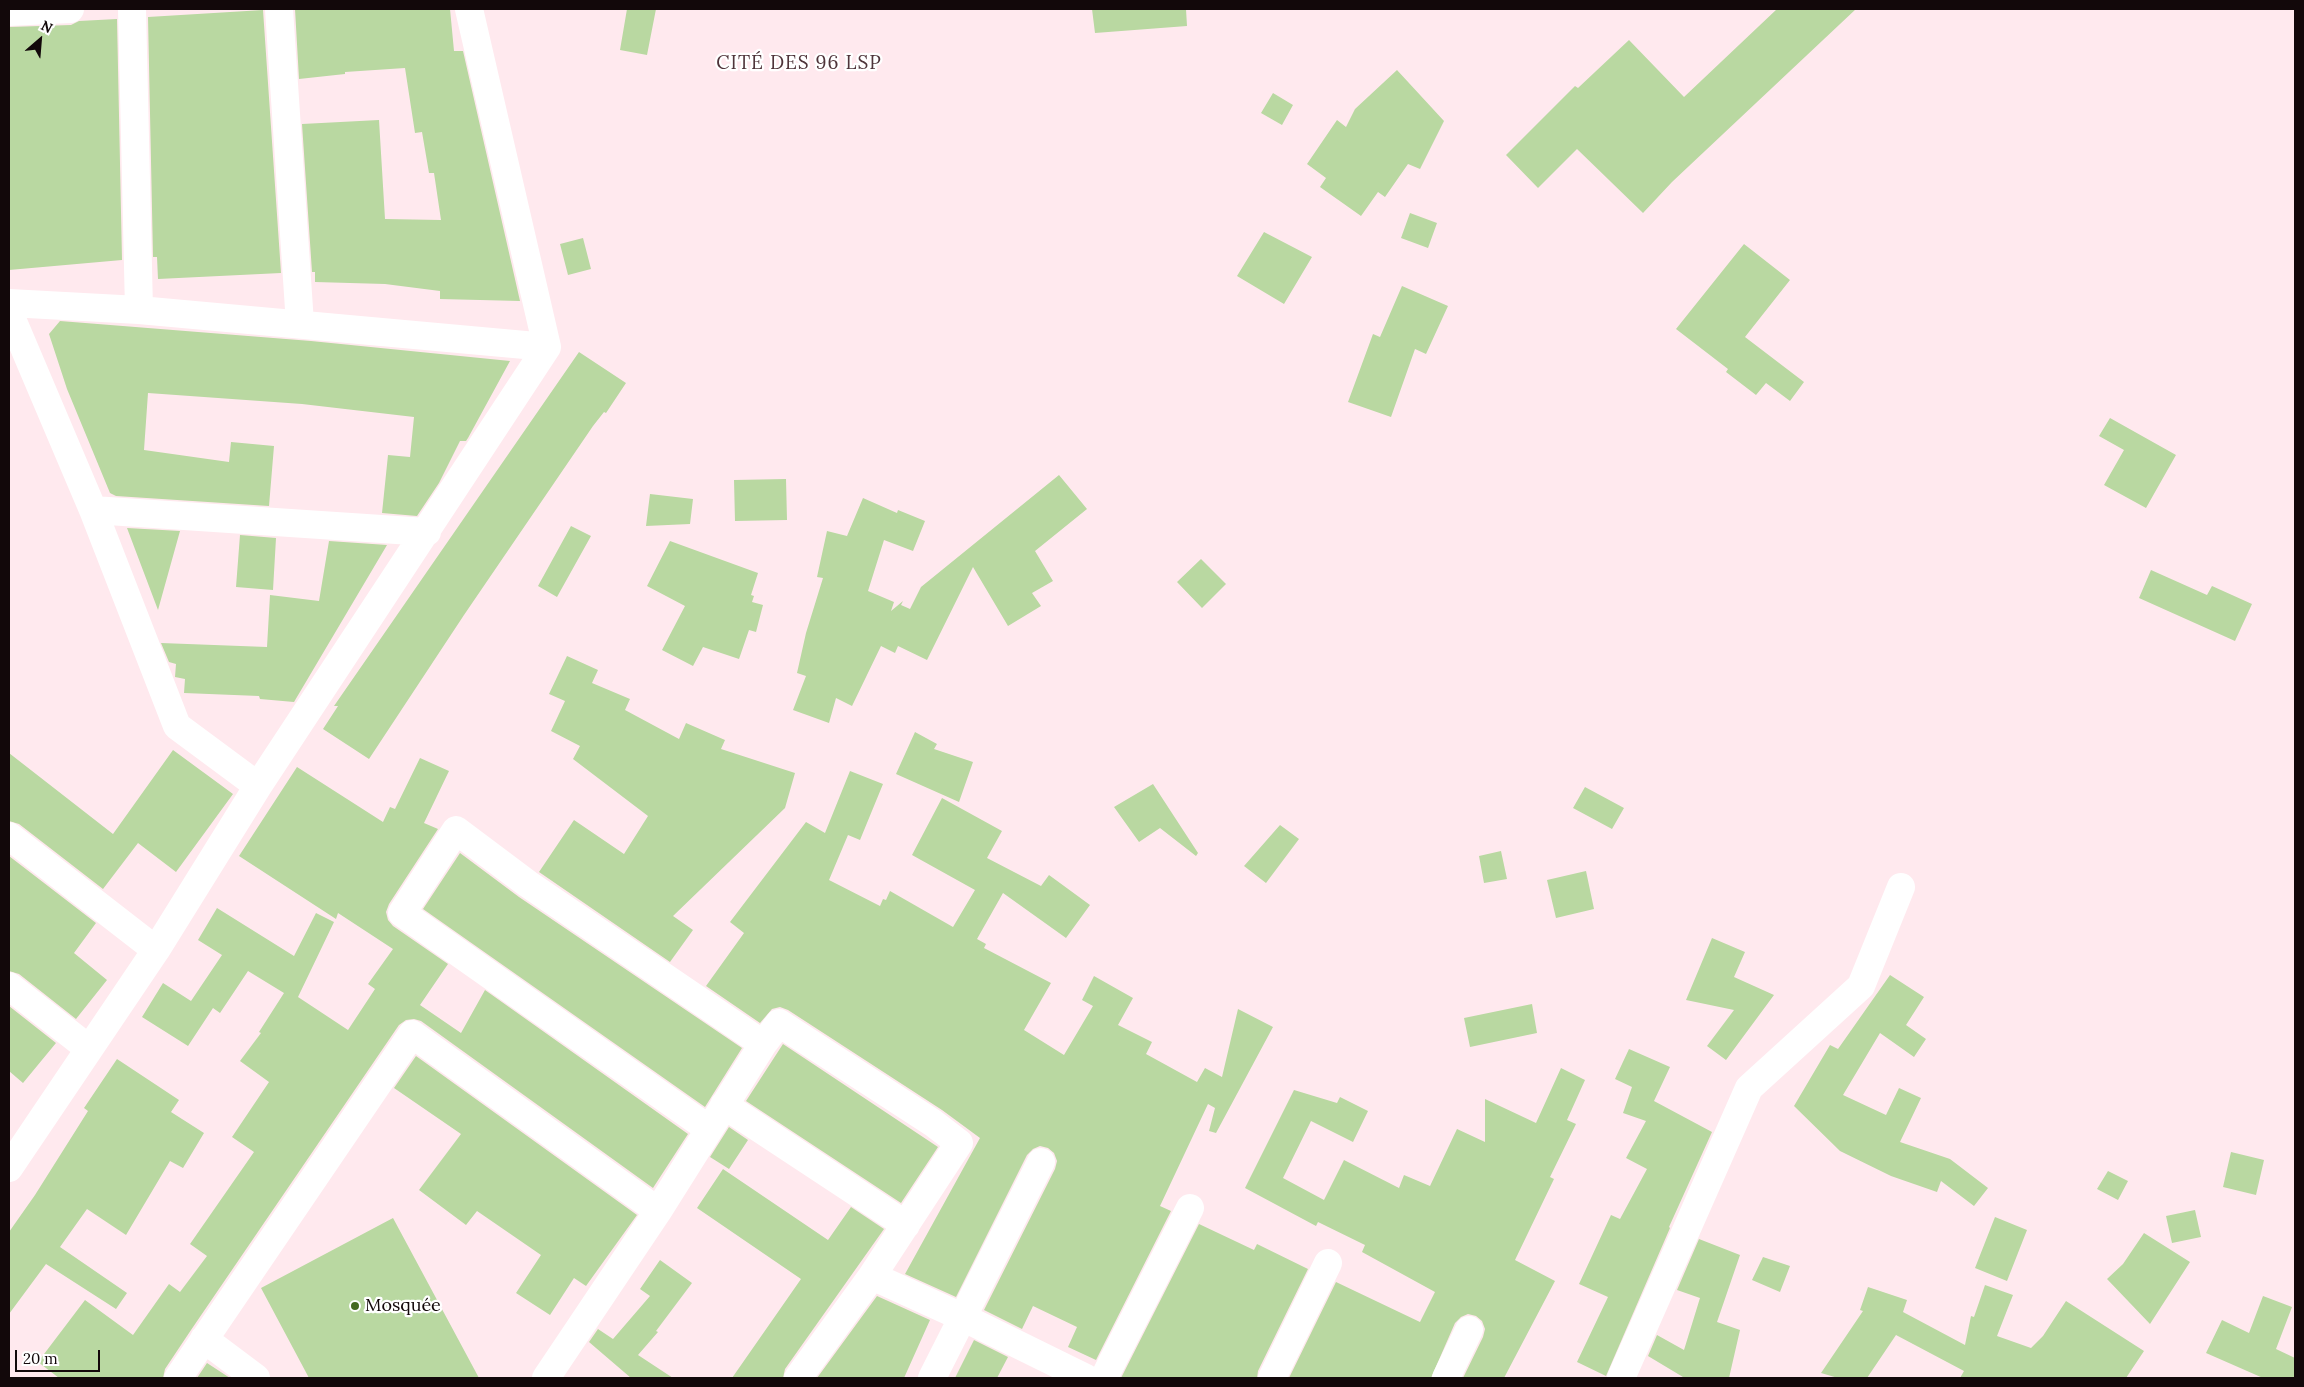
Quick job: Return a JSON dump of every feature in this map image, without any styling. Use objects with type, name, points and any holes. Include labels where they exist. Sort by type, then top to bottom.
[{"type":"street","points":[[9,12],[70,9]]},
{"type":"street","points":[[132,9],[139,310]]},
{"type":"street","points":[[280,9],[300,324]]},
{"type":"street","points":[[11,1160],[156,950],[258,786],[427,532],[546,347],[469,9]]},
{"type":"street","points":[[9,303],[139,310],[546,347]]},
{"type":"street","points":[[9,312],[93,510],[178,726],[258,786]]},
{"type":"street","points":[[93,510],[427,532]]},
{"type":"street","points":[[709,1129],[402,913],[456,830],[528,884],[763,1044]]},
{"type":"street","points":[[9,836],[156,950]]},
{"type":"street","points":[[1621,1378],[1749,1088],[1861,986],[1901,887]]},
{"type":"street","points":[[9,986],[88,1048]]},
{"type":"street","points":[[546,1378],[658,1211],[763,1044],[779,1023],[932,1123],[959,1143],[872,1276],[798,1378]]},
{"type":"street","points":[[178,1378],[412,1034],[658,1211]]},
{"type":"street","points":[[724,1105],[906,1226]]},
{"type":"street","points":[[932,1378],[1041,1162]]},
{"type":"street","points":[[1104,1378],[1190,1208]]},
{"type":"street","points":[[1272,1378],[1328,1263]]},
{"type":"street","points":[[872,1276],[962,1316],[1086,1378]]},
{"type":"street","points":[[1446,1378],[1469,1330]]},
{"type":"street","points":[[204,1339],[256,1378]]},
{"type":"building","points":[[295,9],[450,9],[454,51],[463,51],[520,301],[440,299],[440,291],[385,284],[315,282],[315,272],[312,272],[302,124],[379,120],[385,219],[441,220],[434,173],[429,173],[422,132],[415,133],[405,68],[345,72],[345,74],[299,79]]},
{"type":"building","points":[[627,9],[656,9],[647,55],[620,50]]},
{"type":"building","points":[[1092,9],[1186,9],[1187,26],[1095,33]]},
{"type":"building","points":[[1777,9],[1856,9],[1672,182],[1643,213],[1577,149],[1538,188],[1506,155],[1575,86],[1578,88],[1629,40],[1684,97]]},
{"type":"building","points":[[263,10],[281,273],[158,279],[157,257],[153,257],[148,17]]},
{"type":"building","points":[[117,19],[122,260],[9,270],[9,27],[71,25],[79,21]]},
{"type":"building","points":[[1397,70],[1444,121],[1420,169],[1408,164],[1385,197],[1378,192],[1361,216],[1320,187],[1326,178],[1307,164],[1337,120],[1346,127],[1355,109]]},
{"type":"building","points":[[1273,93],[1293,105],[1282,125],[1261,113]]},
{"type":"building","points":[[1410,213],[1437,223],[1428,248],[1401,238]]},
{"type":"building","points":[[1264,232],[1312,257],[1284,304],[1237,276]]},
{"type":"building","points":[[583,238],[591,269],[568,275],[560,244]]},
{"type":"building","points":[[1744,244],[1790,280],[1745,337],[1804,382],[1790,401],[1766,383],[1756,395],[1726,372],[1728,369],[1676,329]]},
{"type":"building","points":[[1402,286],[1448,306],[1426,354],[1415,349],[1391,417],[1348,402],[1373,334],[1380,337]]},
{"type":"building","points":[[60,321],[311,341],[510,361],[468,438],[466,441],[460,441],[439,483],[417,516],[382,513],[388,455],[410,457],[414,417],[302,404],[148,393],[144,450],[229,462],[231,442],[274,446],[269,506],[116,496],[110,493],[67,389],[49,334]]},
{"type":"building","points":[[579,352],[626,383],[606,413],[604,412],[593,426],[464,615],[369,759],[323,729],[338,706],[334,706]]},
{"type":"building","points":[[2110,418],[2176,455],[2146,508],[2104,485],[2124,450],[2099,436]]},
{"type":"building","points":[[1059,475],[1087,509],[1035,551],[1053,581],[1032,593],[1041,606],[1008,626],[973,567],[927,660],[898,646],[895,653],[881,646],[852,706],[836,698],[829,723],[793,710],[806,676],[797,673],[806,633],[823,578],[817,577],[827,531],[847,536],[863,498],[897,513],[898,510],[925,521],[913,551],[884,540],[868,591],[894,602],[891,611],[903,601],[901,605],[910,609],[921,587]]},
{"type":"building","points":[[786,479],[787,520],[735,521],[734,480]]},
{"type":"building","points":[[650,494],[693,499],[690,524],[646,526]]},
{"type":"building","points":[[571,526],[591,536],[557,597],[538,586]]},
{"type":"building","points":[[127,528],[180,531],[158,610]]},
{"type":"building","points":[[240,535],[276,538],[273,590],[236,587]]},
{"type":"building","points":[[329,541],[387,545],[294,702],[260,699],[259,696],[184,693],[185,679],[175,677],[176,664],[169,662],[161,643],[267,647],[270,595],[319,601]]},
{"type":"building","points":[[670,541],[758,573],[751,595],[754,596],[752,602],[763,605],[756,632],[749,630],[739,659],[703,647],[693,666],[662,650],[685,606],[647,586]]},
{"type":"building","points":[[1201,559],[1226,584],[1202,608],[1177,582]]},
{"type":"building","points":[[2151,570],[2207,595],[2212,586],[2252,604],[2235,641],[2139,598]]},
{"type":"building","points":[[567,656],[598,670],[592,683],[630,699],[625,710],[679,739],[686,723],[725,740],[721,749],[795,773],[785,808],[673,916],[693,930],[670,962],[539,872],[574,820],[624,854],[648,816],[573,759],[580,746],[551,731],[565,701],[549,694]]},
{"type":"building","points":[[915,732],[937,744],[934,749],[973,762],[959,802],[896,774]]},
{"type":"building","points":[[173,750],[233,794],[176,872],[138,843],[103,889],[19,824],[9,821],[9,753],[113,834]]},
{"type":"building","points":[[420,758],[449,771],[424,823],[438,829],[389,904],[386,912],[388,920],[393,926],[448,964],[420,1005],[461,1033],[485,990],[688,1134],[653,1188],[421,1021],[414,1019],[406,1020],[399,1025],[191,1330],[165,1369],[163,1378],[59,1378],[38,1362],[85,1300],[133,1335],[169,1284],[180,1292],[207,1256],[190,1244],[254,1152],[232,1137],[269,1082],[240,1061],[261,1033],[259,1032],[284,993],[248,971],[220,1013],[213,1008],[188,1046],[142,1017],[163,983],[191,1001],[222,955],[198,940],[217,908],[294,956],[316,913],[334,922],[298,997],[348,1030],[375,989],[368,984],[393,949],[338,913],[336,919],[239,856],[297,767],[383,822],[390,807],[395,809]]},
{"type":"building","points":[[850,771],[883,784],[860,840],[848,835],[829,880],[880,906],[883,899],[886,900],[890,891],[953,927],[975,890],[912,855],[942,798],[1002,831],[987,858],[1041,886],[1049,875],[1090,905],[1066,938],[1003,893],[977,939],[986,944],[984,948],[1051,983],[1024,1030],[1064,1055],[1093,1006],[1082,1000],[1094,976],[1133,998],[1118,1025],[1152,1042],[1146,1054],[1197,1082],[1205,1068],[1222,1077],[1238,1009],[1273,1027],[1216,1133],[1209,1131],[1215,1108],[1208,1104],[1160,1206],[1171,1211],[1096,1360],[1068,1347],[1077,1327],[1033,1306],[1022,1329],[984,1310],[1055,1169],[1057,1161],[1054,1153],[1048,1148],[1040,1146],[1033,1149],[1027,1155],[956,1297],[905,1274],[980,1138],[942,1110],[788,1010],[780,1007],[772,1009],[760,1023],[706,986],[744,933],[730,922],[806,822],[825,833]]},
{"type":"building","points":[[1153,784],[1198,853],[1196,856],[1160,828],[1139,842],[1114,807]]},
{"type":"building","points":[[1585,787],[1624,808],[1612,829],[1573,808]]},
{"type":"building","points":[[1280,825],[1299,839],[1266,883],[1244,866]]},
{"type":"building","points":[[1501,851],[1507,879],[1484,883],[1479,856]]},
{"type":"building","points":[[460,853],[519,897],[742,1048],[705,1107],[423,909]]},
{"type":"building","points":[[9,856],[96,923],[74,953],[107,980],[76,1019],[19,974],[9,971]]},
{"type":"building","points":[[1586,871],[1594,909],[1556,918],[1547,880]]},
{"type":"building","points":[[1712,938],[1745,952],[1734,977],[1774,995],[1726,1060],[1707,1046],[1734,1010],[1686,1000]]},
{"type":"building","points":[[1890,975],[1924,997],[1906,1025],[1926,1039],[1914,1057],[1880,1033],[1843,1095],[1886,1115],[1899,1088],[1921,1098],[1900,1142],[1950,1159],[1988,1188],[1974,1206],[1941,1181],[1937,1192],[1891,1176],[1840,1151],[1794,1106],[1830,1045],[1838,1049]]},
{"type":"building","points":[[1532,1004],[1537,1033],[1470,1047],[1464,1018]]},
{"type":"building","points":[[9,1006],[56,1043],[23,1083],[9,1071]]},
{"type":"building","points":[[783,1044],[938,1147],[901,1203],[746,1101]]},
{"type":"building","points":[[1629,1049],[1670,1067],[1654,1101],[1712,1132],[1669,1227],[1606,1376],[1577,1362],[1608,1297],[1579,1284],[1611,1215],[1620,1219],[1647,1169],[1626,1158],[1646,1121],[1623,1113],[1632,1087],[1615,1079]]},
{"type":"building","points":[[416,1056],[637,1215],[586,1286],[574,1278],[550,1315],[516,1293],[541,1255],[477,1211],[466,1225],[419,1190],[461,1134],[394,1088]]},
{"type":"building","points":[[117,1059],[179,1100],[171,1112],[204,1133],[183,1168],[170,1161],[126,1235],[87,1209],[60,1247],[127,1293],[116,1309],[46,1264],[9,1314],[9,1232],[35,1195],[88,1111],[84,1108]]},
{"type":"building","points":[[1561,1068],[1585,1080],[1567,1120],[1576,1124],[1550,1177],[1554,1179],[1515,1260],[1555,1281],[1504,1378],[1463,1378],[1485,1329],[1482,1321],[1476,1316],[1468,1314],[1461,1317],[1455,1323],[1431,1378],[1289,1378],[1336,1282],[1420,1322],[1435,1292],[1362,1252],[1365,1245],[1318,1222],[1316,1226],[1245,1188],[1294,1090],[1337,1103],[1340,1097],[1368,1111],[1353,1142],[1311,1121],[1283,1178],[1324,1200],[1344,1160],[1399,1188],[1404,1175],[1430,1186],[1457,1129],[1485,1142],[1485,1099],[1536,1123]]},
{"type":"building","points":[[729,1127],[748,1140],[729,1169],[710,1157]]},
{"type":"building","points":[[2231,1152],[2264,1160],[2256,1195],[2223,1187]]},
{"type":"building","points":[[723,1169],[828,1240],[851,1207],[884,1229],[785,1369],[783,1378],[732,1378],[801,1279],[697,1208]]},
{"type":"building","points":[[2108,1171],[2128,1181],[2118,1200],[2097,1189]]},
{"type":"building","points":[[2195,1210],[2201,1237],[2172,1243],[2166,1216]]},
{"type":"building","points":[[1995,1217],[2027,1230],[2007,1281],[1975,1268]]},
{"type":"building","name":"Mosquée","points":[[393,1218],[479,1378],[309,1378],[261,1288]]},
{"type":"building","points":[[1199,1224],[1254,1250],[1257,1244],[1308,1269],[1258,1371],[1257,1378],[1121,1378]]},
{"type":"building","points":[[2144,1233],[2190,1262],[2150,1324],[2107,1279],[2123,1264]]},
{"type":"building","points":[[1699,1239],[1740,1255],[1717,1322],[1740,1330],[1729,1378],[1683,1377],[1648,1356],[1657,1335],[1684,1350],[1700,1298],[1677,1290]]},
{"type":"building","points":[[1763,1257],[1790,1266],[1780,1292],[1752,1280]]},
{"type":"building","points":[[660,1260],[692,1283],[656,1331],[658,1332],[638,1355],[673,1378],[631,1378],[589,1342],[598,1329],[613,1339],[650,1296],[640,1289]]},
{"type":"building","points":[[1985,1285],[2013,1295],[1997,1336],[2031,1348],[2043,1336],[2066,1301],[2144,1351],[2126,1378],[1960,1378],[1964,1371],[1896,1335],[1867,1378],[1838,1378],[1821,1373],[1863,1311],[1860,1310],[1868,1287],[1907,1300],[1903,1312],[1965,1345],[1971,1316],[1974,1317]]},
{"type":"building","points":[[877,1296],[930,1320],[904,1378],[817,1378]]},
{"type":"building","points":[[2263,1296],[2292,1307],[2276,1349],[2295,1358],[2295,1378],[2263,1378],[2206,1353],[2222,1320],[2249,1333]]},
{"type":"building","points":[[974,1340],[1008,1357],[997,1378],[955,1378]]},
{"type":"building","points":[[207,1363],[230,1378],[197,1378]]},
{"type":"place","name":"Mosquée","points":[[355,1306]]},
{"type":"district","name":"CITÉ DES 96 LSP","points":[[799,64]]}]
